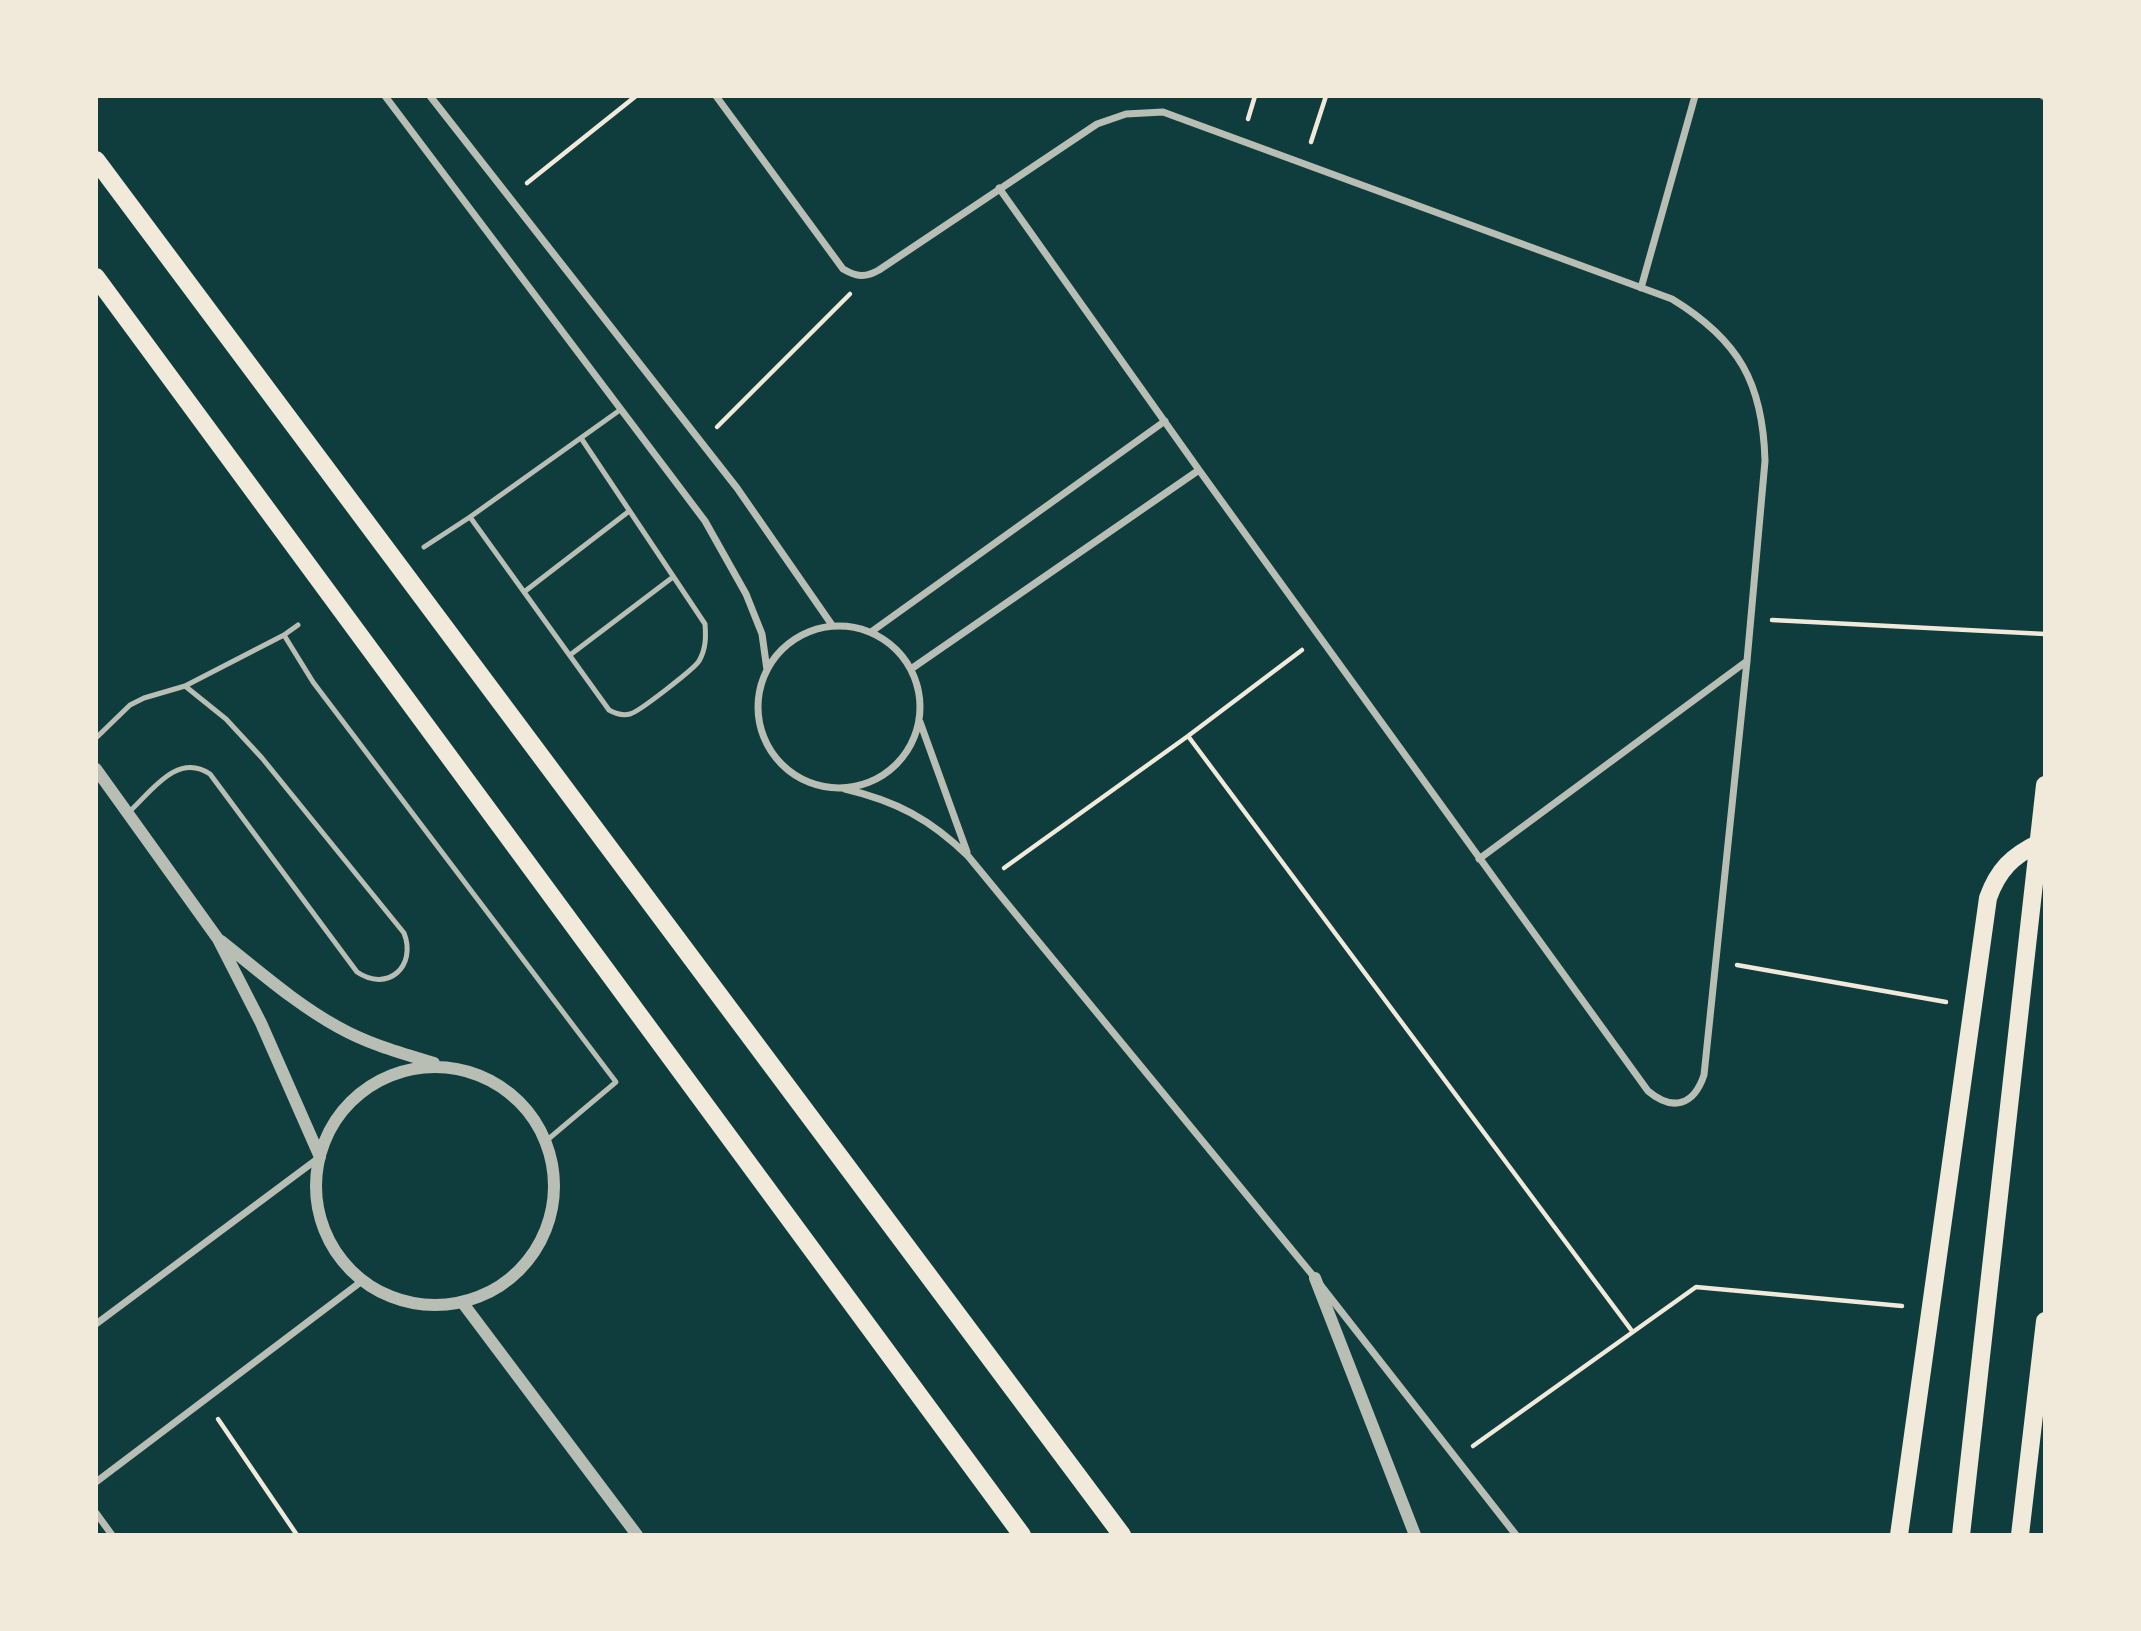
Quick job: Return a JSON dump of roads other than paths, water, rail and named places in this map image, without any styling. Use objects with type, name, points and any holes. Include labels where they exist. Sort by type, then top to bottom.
[{"type":"main road","points":[[96,160],[1122,1535]]},
{"type":"main road","points":[[96,277],[1022,1535]]},
{"type":"main road","points":[[1961,1535],[2045,785]]},
{"type":"main road","points":[[1899,1535],[1988,898],[1994,880],[2006,864],[2039,843]]},
{"type":"main road","points":[[2020,1535],[2045,1321]]},
{"type":"street","points":[[385,96],[705,521],[746,594],[762,634],[767,670]]},
{"type":"street","points":[[430,96],[737,488],[832,625]]},
{"type":"street","points":[[716,96],[843,269],[854,276],[867,276],[999,188],[1097,124],[1126,114],[1163,112],[1672,299],[1701,317],[1724,340],[1743,366],[1757,396],[1764,429],[1765,461],[1704,1075],[1699,1089],[1688,1100],[1674,1104],[1659,1101],[1648,1091],[1199,470],[999,188]]},
{"type":"street","points":[[1642,288],[1695,96]]},
{"type":"street","points":[[871,632],[1165,421]]},
{"type":"street","points":[[911,669],[1199,470]]},
{"type":"street","points":[[845,789],[866,784],[886,774],[902,760],[914,741],[919,719],[920,694],[911,669],[894,647],[871,632],[832,625],[812,630],[793,640],[778,653],[767,670],[760,688],[758,717],[767,744],[777,760],[807,783],[873,795],[899,805],[925,819],[948,836],[968,856],[1315,1278],[1516,1535]]},
{"type":"street","points":[[1479,859],[1747,661]]},
{"type":"street","points":[[919,719],[968,856]]},
{"type":"street","points":[[96,769],[218,939],[261,1023],[320,1157]]},
{"type":"street","points":[[218,939],[307,1009],[340,1028],[376,1045],[473,1073],[497,1083],[525,1109],[546,1141],[553,1166],[554,1191],[550,1217],[541,1241],[527,1262],[508,1280],[486,1294],[462,1302],[421,1305],[400,1300],[362,1281],[335,1252],[326,1234],[316,1196],[316,1176],[327,1135],[354,1098],[375,1083],[398,1072],[423,1067],[448,1067]]},
{"type":"street","points":[[96,1324],[320,1157]]},
{"type":"street","points":[[1315,1278],[1415,1535]]},
{"type":"street","points":[[96,1482],[362,1281]]},
{"type":"street","points":[[462,1302],[637,1535]]},
{"type":"street","points":[[96,1513],[112,1535]]},
{"type":"lane","points":[[424,547],[620,410]]},
{"type":"lane","points":[[470,517],[609,710],[621,715],[635,712],[697,664],[704,651],[705,624],[581,438]]},
{"type":"lane","points":[[524,592],[628,512]]},
{"type":"lane","points":[[570,655],[673,577]]},
{"type":"lane","points":[[96,738],[130,705],[185,685],[284,635],[298,625]]},
{"type":"lane","points":[[284,635],[313,682],[616,1082],[546,1141]]},
{"type":"lane","points":[[129,812],[174,771],[192,765],[201,768],[209,774],[357,972],[374,980],[384,979],[393,976],[406,961],[407,942],[404,933],[262,758],[226,719],[185,685]]}]
